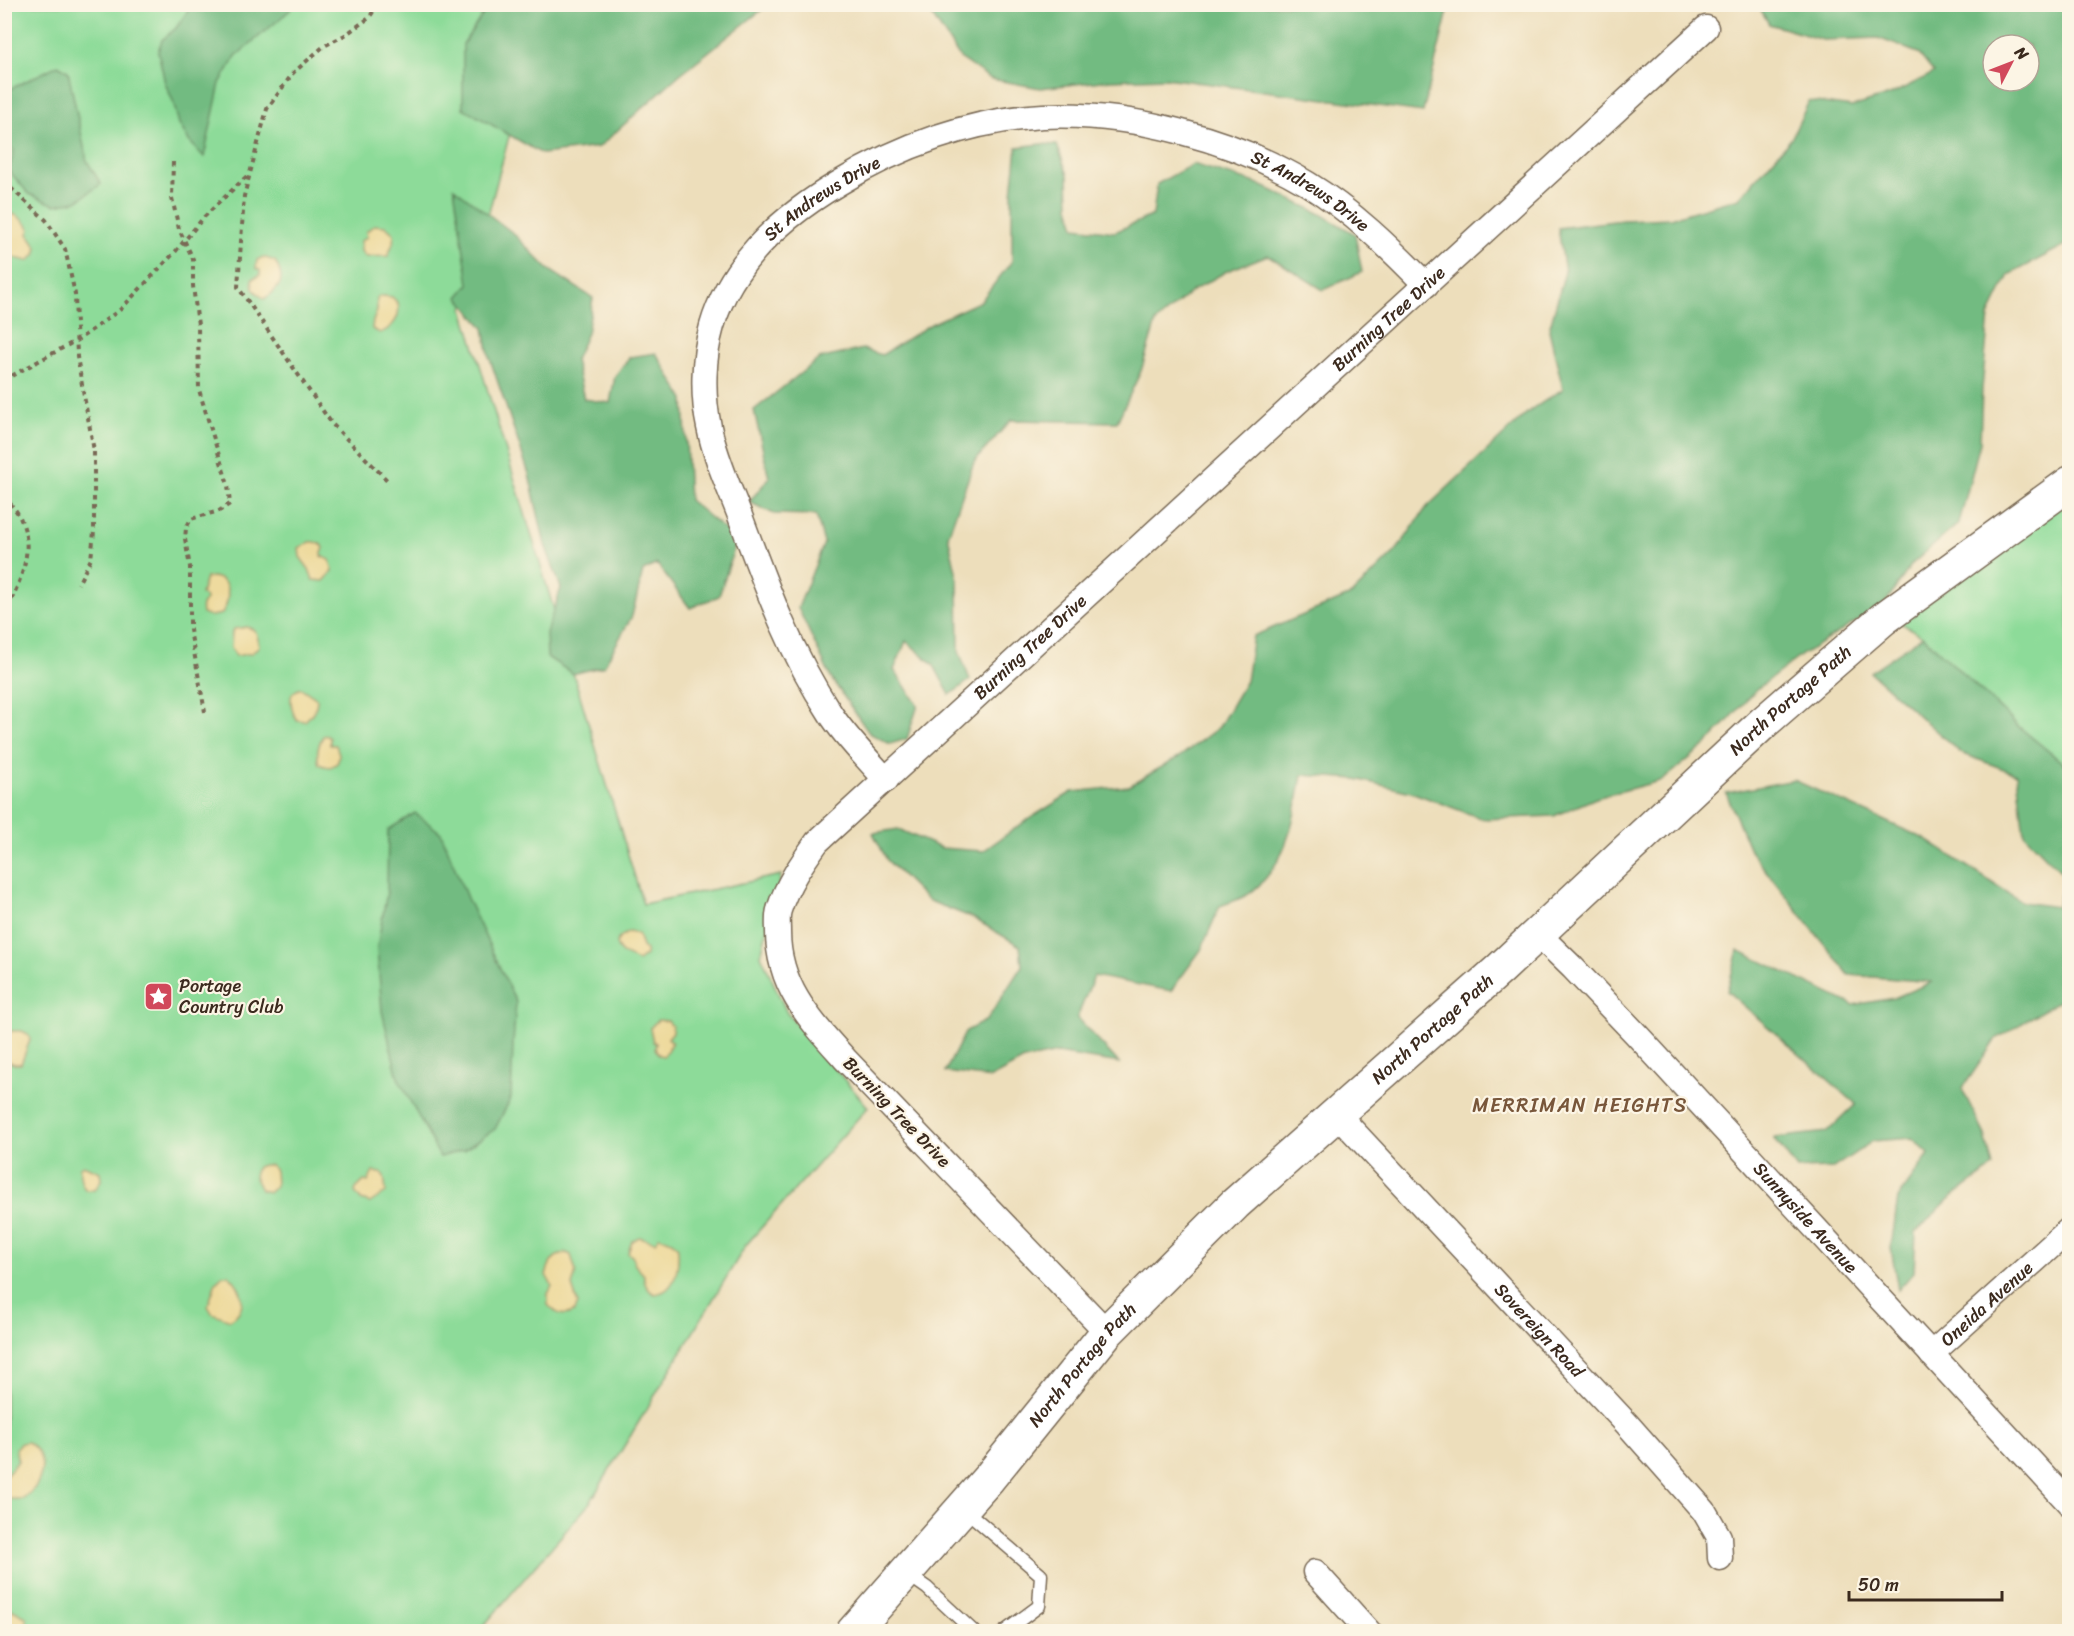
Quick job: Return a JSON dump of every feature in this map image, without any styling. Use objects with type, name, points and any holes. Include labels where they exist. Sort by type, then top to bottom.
[{"type":"main road","name":"North Portage Path","points":[[853,1632],[962,1508],[1107,1332],[1234,1204],[1538,934],[1763,723],[1883,619],[2070,483]]},
{"type":"street","name":"Burning Tree Drive","points":[[1107,1332],[845,1059],[807,1016],[789,987],[778,951],[778,912],[795,873],[817,842],[1706,28]]},
{"type":"street","name":"St Andrews Drive","points":[[886,780],[832,716],[799,663],[764,582],[709,429],[704,383],[712,324],[726,291],[748,256],[761,242],[818,195],[867,166],[904,149],[947,134],[1000,122],[1043,116],[1077,117],[1117,120],[1186,132],[1270,164],[1308,184],[1341,207],[1391,249],[1426,285]]},
{"type":"street","name":"Sunnyside Avenue","points":[[1538,934],[1636,1034],[2070,1504]]},
{"type":"street","name":"Sovereign Road","points":[[1337,1114],[1627,1424],[1704,1511],[1719,1537],[1720,1558]]},
{"type":"street","name":"Oneida Avenue","points":[[1931,1354],[2070,1229]]},
{"type":"street","points":[[1315,1572],[1369,1632]]},
{"type":"lane","points":[[962,1508],[1041,1575],[1039,1606],[1004,1632]]},
{"type":"lane","points":[[905,1572],[927,1588],[974,1632]]},
{"type":"path","points":[[378,4],[369,18],[324,46],[293,73],[267,109],[244,196],[238,287],[332,424],[389,482]]},
{"type":"path","points":[[173,162],[172,198],[179,229],[193,259],[192,286],[198,325],[199,390],[228,484],[230,504],[219,511],[191,519],[184,538],[190,567],[190,630],[205,712]]},
{"type":"path","points":[[4,380],[76,341],[122,309],[204,218],[250,174]]},
{"type":"path","points":[[4,182],[46,220],[65,249],[75,294],[76,341],[94,451],[94,532],[91,560],[78,584]]},
{"type":"path","points":[[4,496],[21,519],[26,536],[27,555],[19,583],[4,615]]},
{"type":"green space","name":"Portage Country Club","points":[[5,5],[544,5],[463,309],[643,904],[781,875],[761,955],[787,1013],[868,1107],[746,1245],[589,1504],[479,1631],[5,1632]]},
{"type":"green space","points":[[192,5],[296,5],[236,56],[220,83],[204,157],[189,141],[179,124],[165,83],[158,51],[162,40],[176,28]]},
{"type":"green space","points":[[489,5],[768,5],[679,75],[599,147],[542,154],[463,108],[463,44]]},
{"type":"green space","points":[[925,5],[1452,5],[1449,7],[1423,112],[1165,78],[1111,80],[1040,88],[991,79],[960,58]]},
{"type":"green space","points":[[1758,5],[2069,5],[2069,243],[2009,275],[1989,316],[1982,389],[1980,443],[1959,523],[1912,564],[1884,605],[1803,654],[1756,690],[1707,744],[1663,780],[1596,798],[1554,816],[1483,819],[1411,792],[1356,779],[1302,775],[1293,822],[1275,866],[1251,893],[1220,906],[1201,950],[1171,991],[1094,976],[1077,1018],[1119,1063],[1057,1053],[1024,1060],[991,1078],[945,1072],[966,1031],[987,1020],[1022,966],[1020,946],[973,918],[927,900],[887,860],[873,833],[898,829],[941,848],[983,851],[1072,792],[1129,786],[1179,757],[1219,727],[1246,681],[1253,636],[1351,595],[1396,551],[1427,507],[1528,412],[1563,389],[1549,330],[1565,272],[1558,228],[1623,220],[1671,218],[1739,198],[1791,139],[1809,101],[1852,107],[1890,95],[1934,73],[1918,53],[1878,38],[1823,40],[1769,24]]},
{"type":"green space","points":[[58,65],[68,71],[87,161],[101,184],[77,201],[55,205],[29,194],[9,171],[14,150],[5,143],[4,92]]},
{"type":"green space","points":[[1057,145],[1068,175],[1069,206],[1075,227],[1115,232],[1153,215],[1157,184],[1193,164],[1256,183],[1317,212],[1355,234],[1362,272],[1323,290],[1268,255],[1227,271],[1192,291],[1156,322],[1141,371],[1117,422],[1011,420],[974,462],[948,536],[958,580],[959,651],[970,680],[950,695],[933,664],[906,641],[894,670],[918,705],[907,739],[890,744],[869,733],[831,678],[798,608],[824,543],[816,515],[774,514],[749,502],[769,478],[754,410],[819,359],[863,349],[882,355],[931,324],[981,301],[1012,261],[1012,194],[1017,147]]},
{"type":"green space","points":[[454,188],[513,233],[548,269],[593,298],[587,333],[575,360],[584,399],[610,403],[615,376],[630,357],[656,353],[684,399],[689,500],[724,529],[738,537],[719,596],[690,608],[657,564],[643,571],[632,616],[604,666],[573,674],[547,657],[546,633],[561,588],[545,545],[529,474],[489,356],[484,328],[458,297],[469,284]]},
{"type":"green space","points":[[2069,498],[2069,768],[2019,727],[1923,636],[1899,622]]},
{"type":"green space","points":[[1923,636],[2019,727],[2069,768],[2070,994],[1996,1039],[1962,1089],[1985,1135],[1993,1167],[1948,1200],[1916,1232],[1914,1272],[1898,1290],[1891,1248],[1898,1198],[1929,1154],[1912,1138],[1873,1141],[1833,1168],[1797,1169],[1774,1138],[1827,1132],[1856,1104],[1727,991],[1738,950],[1853,1005],[1894,998],[1932,982],[1849,975],[1751,852],[1726,793],[1794,780],[1925,839],[2022,902],[2057,907],[2066,877],[2024,834],[2017,774],[1961,753],[1870,672]]},
{"type":"green space","points":[[415,813],[441,833],[467,898],[516,1002],[511,1098],[495,1129],[464,1150],[440,1157],[398,1078],[382,1011],[377,948],[387,892],[388,830]]},
{"type":"sand","points":[[13,214],[18,216],[30,229],[28,234],[37,247],[35,255],[28,261],[15,258],[5,250],[5,217]]},
{"type":"sand","points":[[374,225],[385,226],[394,234],[388,256],[366,257],[361,251],[361,241],[367,237],[366,232]]},
{"type":"sand","points":[[263,257],[275,261],[281,278],[278,287],[264,299],[253,289],[252,279],[260,275],[260,270],[256,269],[257,260]]},
{"type":"sand","points":[[383,296],[392,297],[398,303],[399,308],[392,325],[380,333],[372,329],[372,326],[377,311],[377,299]]},
{"type":"sand","points":[[310,542],[321,545],[324,548],[321,556],[330,560],[333,571],[324,581],[313,580],[309,569],[300,557],[299,548]]},
{"type":"sand","points":[[212,577],[223,582],[228,591],[228,597],[222,614],[211,616],[202,614],[202,606],[206,600],[201,594],[206,578]]},
{"type":"sand","points":[[247,627],[256,632],[259,646],[252,653],[236,656],[231,648],[232,632],[234,629]]},
{"type":"sand","points":[[301,688],[317,699],[314,711],[305,721],[297,720],[291,704],[292,694]]},
{"type":"sand","points":[[327,735],[330,738],[330,745],[336,745],[339,754],[338,762],[330,767],[319,764],[318,757],[321,739]]},
{"type":"sand","points":[[629,932],[638,934],[642,947],[646,950],[646,955],[638,961],[617,947],[616,943],[620,937]]},
{"type":"sand","points":[[658,1020],[668,1021],[673,1032],[668,1038],[672,1042],[664,1056],[659,1055],[655,1048],[656,1043],[653,1042],[650,1028]]},
{"type":"sand","points":[[11,1031],[22,1031],[28,1034],[30,1040],[21,1064],[14,1064],[6,1060],[5,1037]]},
{"type":"sand","points":[[83,1165],[100,1172],[101,1180],[95,1190],[86,1190],[83,1185],[80,1167]]},
{"type":"sand","points":[[271,1165],[275,1171],[276,1185],[269,1192],[261,1190],[254,1176],[257,1167]]},
{"type":"sand","points":[[373,1172],[384,1176],[386,1192],[370,1203],[361,1200],[355,1192],[364,1181],[368,1182]]},
{"type":"sand","points":[[639,1237],[655,1242],[661,1237],[672,1241],[677,1246],[678,1261],[675,1278],[661,1293],[655,1294],[648,1289],[644,1275],[628,1253],[632,1241]]},
{"type":"sand","points":[[567,1253],[571,1255],[576,1272],[572,1286],[578,1304],[575,1311],[564,1315],[557,1313],[548,1305],[548,1294],[552,1286],[546,1275],[553,1260]]},
{"type":"sand","points":[[223,1275],[229,1275],[234,1280],[242,1298],[240,1310],[230,1320],[212,1313],[208,1306],[216,1282]]},
{"type":"sand","points":[[27,1442],[36,1449],[41,1459],[40,1478],[33,1490],[23,1499],[5,1499],[5,1476],[18,1461],[16,1451],[18,1446]]},
{"type":"sand","points":[[11,1609],[26,1617],[27,1623],[21,1631],[5,1631],[5,1614]]},
{"type":"place","name":"Portage Country Club","points":[[158,996]]},
{"type":"district","name":"MERRIMAN HEIGHTS","points":[[1580,1105]]}]
